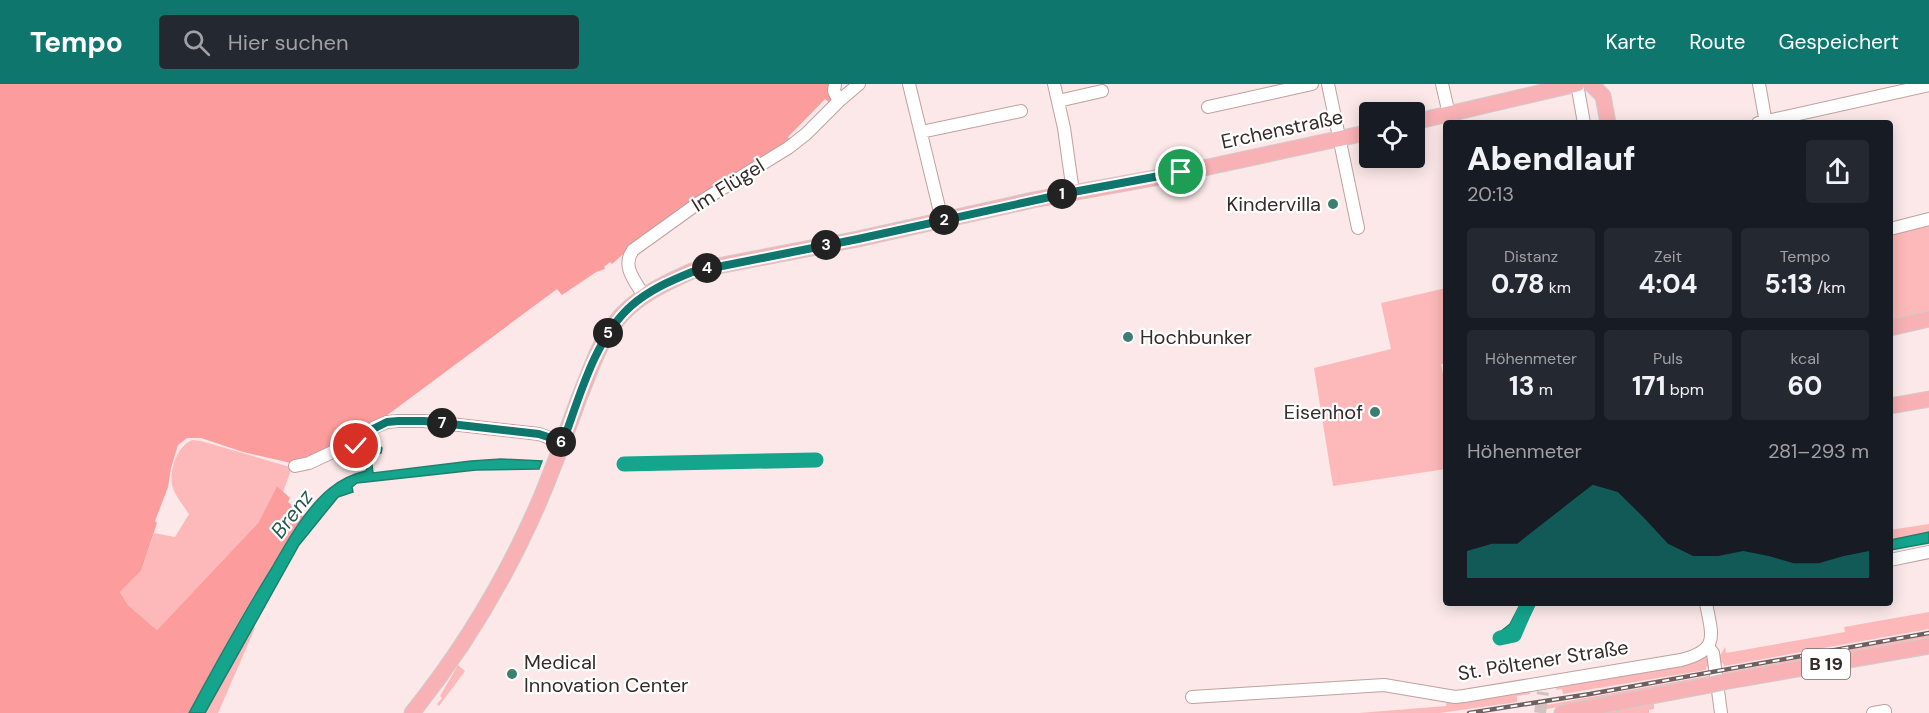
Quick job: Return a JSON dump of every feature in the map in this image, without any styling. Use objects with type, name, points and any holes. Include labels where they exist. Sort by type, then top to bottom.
[{"type":"main road","points":[[1425,121],[1450,118],[1577,84]]},
{"type":"main road","points":[[1591,84],[1603,96],[1607,120]]},
{"type":"main road","points":[[1604,84],[1611,93],[1616,120]]},
{"type":"main road","name":"Erchenstraße","points":[[412,713],[461,645],[501,580],[532,517],[584,385],[608,333],[624,312],[644,296],[692,272],[1073,192],[1176,174],[1359,134]]},
{"type":"main road","points":[[1893,327],[1929,319]]},
{"type":"main road","points":[[1893,405],[1929,399]]},
{"type":"main road","name":"B 19","points":[[1562,713],[1929,646]]},
{"type":"street","points":[[835,84],[834,91],[839,100]]},
{"type":"street","name":"Im Flügel","points":[[644,296],[627,265],[633,250],[697,204],[806,135],[839,100],[859,84]]},
{"type":"street","points":[[909,84],[942,220]]},
{"type":"street","points":[[1054,84],[1069,156],[1073,192]]},
{"type":"street","points":[[1208,107],[1312,84]]},
{"type":"street","points":[[1328,84],[1358,228]]},
{"type":"street","points":[[1442,84],[1450,118]]},
{"type":"street","points":[[1577,84],[1583,120]]},
{"type":"street","points":[[1759,84],[1763,120]]},
{"type":"street","points":[[1776,120],[1929,85]]},
{"type":"street","points":[[1058,101],[1102,91]]},
{"type":"street","points":[[921,132],[1022,111]]},
{"type":"street","points":[[1893,228],[1929,219]]},
{"type":"street","points":[[295,466],[309,463],[338,449],[354,447],[387,422],[424,421],[539,434],[563,442]]},
{"type":"street","points":[[1893,559],[1929,552]]},
{"type":"street","points":[[1707,606],[1711,632],[1708,646],[1713,657],[1721,713]]},
{"type":"street","name":"St. Pöltener Straße","points":[[1192,697],[1390,685],[1455,697],[1544,687],[1681,660],[1701,654],[1708,646]]},
{"type":"shaded area","points":[[0,84],[831,84],[835,99],[830,103],[825,99],[788,137],[791,142],[638,241],[612,264],[610,262],[604,267],[605,269],[596,272],[562,295],[557,289],[363,433],[347,430],[344,445],[295,464],[243,452],[201,438],[187,438],[178,445],[168,487],[155,521],[157,523],[141,571],[120,592],[128,605],[157,630],[258,523],[277,486],[290,498],[288,502],[305,517],[258,588],[189,713],[0,713]]},
{"type":"shaded area","points":[[1929,219],[1929,316],[1893,324],[1893,228]]},
{"type":"shaded area","points":[[1443,289],[1443,364],[1441,364],[1443,374],[1443,469],[1333,486],[1314,368],[1391,349],[1381,303]]},
{"type":"shaded area","points":[[354,426],[382,448],[381,453],[371,457],[373,473],[471,461],[501,459],[542,461],[539,469],[476,470],[357,483],[352,487],[353,492],[338,497],[299,545],[205,713],[189,713],[251,602],[305,515],[333,486],[366,471],[367,457],[360,452],[362,445],[346,437],[347,430]]},
{"type":"shaded area","points":[[193,440],[290,467],[290,473],[283,492],[277,486],[258,523],[157,630],[128,605],[120,592],[141,571],[154,533],[175,537],[189,514],[175,493],[171,479],[173,465],[179,452]]},
{"type":"shaded area","points":[[1929,524],[1929,532],[1893,539],[1893,530]]},
{"type":"shaded area","points":[[1929,532],[1929,543],[1893,549],[1893,539]]},
{"type":"shaded area","points":[[1519,606],[1534,606],[1519,633],[1502,643],[1500,632],[1510,624]]},
{"type":"shaded area","points":[[1929,612],[1929,629],[1724,666],[1723,663],[1719,664],[1719,657],[1725,647],[1726,653],[1845,632],[1844,627]]},
{"type":"shaded area","points":[[252,626],[255,628],[218,713],[205,713]]},
{"type":"shaded area","points":[[1929,635],[1929,640],[1722,678],[1721,673]]},
{"type":"shaded area","points":[[1706,656],[1711,666],[1706,667],[1706,670],[1563,694],[1562,689],[1556,690],[1557,686]]},
{"type":"shaded area","points":[[458,665],[465,671],[439,706],[437,704],[442,698],[440,696]]},
{"type":"shaded area","points":[[1713,675],[1709,681],[1535,711],[1535,707]]},
{"type":"shaded area","points":[[1530,690],[1530,694],[1517,696],[1517,702],[1440,713],[1359,713],[1446,706],[1447,698]]},
{"type":"shaded area","points":[[1654,700],[1654,709],[1649,710],[1649,713],[1590,713]]},
{"type":"waterway","name":"Brenz","points":[[624,464],[816,460]]},
{"type":"waterway","name":"Brenz","points":[[1500,638],[1514,635],[1527,606]]},
{"type":"tunnel","points":[[1540,713],[1543,692]]},
{"type":"railway","points":[[1469,713],[1590,694],[1929,633]]},
{"type":"place","name":"Kindervilla","points":[[1333,204]]},
{"type":"place","name":"Hochbunker","points":[[1128,337]]},
{"type":"place","name":"Eisenhof","points":[[1375,412]]},
{"type":"place","name":"Medical Innovation Center","points":[[512,674]]},
{"type":"route","points":[[356,446],[365,435],[381,424],[398,421],[424,421],[547,435],[563,442],[584,385],[613,326],[637,301],[666,283],[692,272],[858,239],[1073,192],[1181,172]]}]
